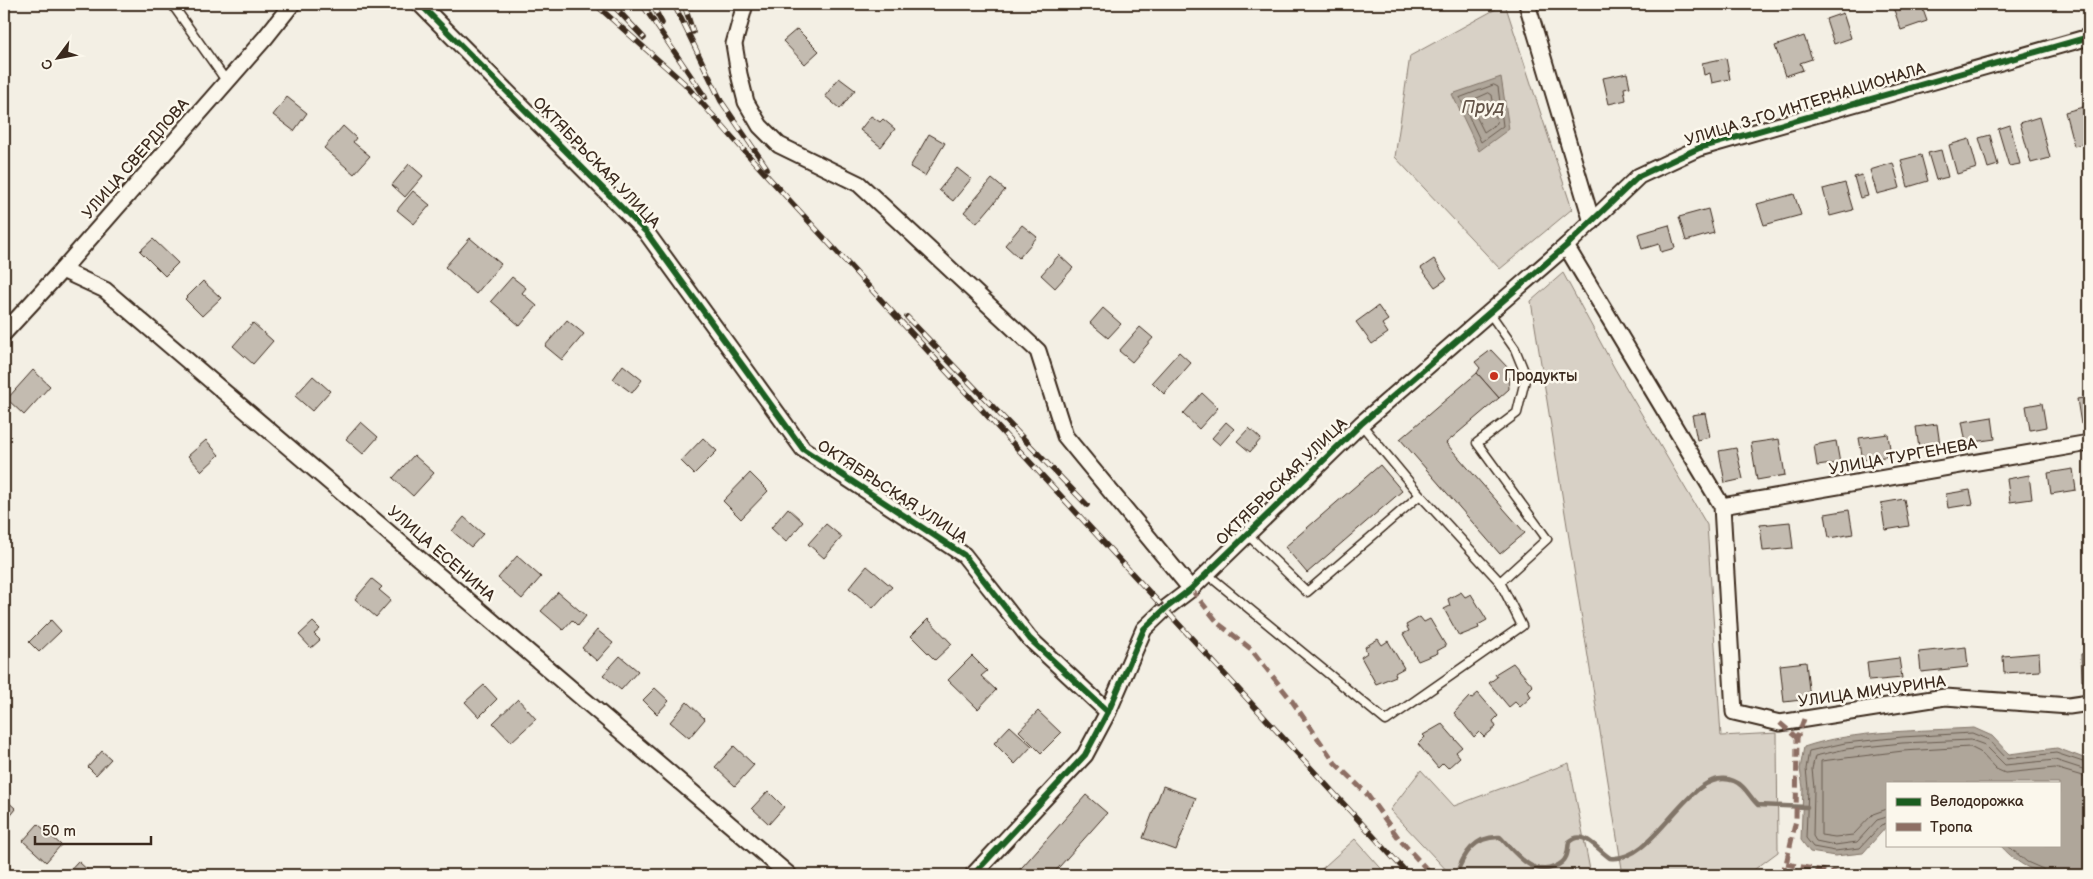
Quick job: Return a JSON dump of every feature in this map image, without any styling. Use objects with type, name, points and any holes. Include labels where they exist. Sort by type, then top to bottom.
[{"type":"street","name":"УЛИЦА СВЕРДЛОВА","points":[[4,333],[62,270],[227,82],[292,4]]},
{"type":"street","name":"ОКТЯБРЬСКАЯ УЛИЦА","points":[[420,4],[646,232],[803,449],[964,555],[1030,639],[1108,712],[1144,629],[1207,574],[1361,424],[1489,312]]},
{"type":"street","points":[[745,4],[734,44],[746,102],[760,126],[779,145],[859,184],[1038,351],[1065,436],[1191,589]]},
{"type":"street","points":[[1527,4],[1592,222]]},
{"type":"street","name":"УЛИЦА 3-ГО ИНТЕРНАЦИОНАЛА","points":[[1489,312],[1566,246],[1639,176],[1699,148],[2089,37]]},
{"type":"street","points":[[1566,246],[1722,506]]},
{"type":"street","name":"УЛИЦА ЕСЕНИНА","points":[[62,270],[105,290],[790,875]]},
{"type":"street","name":"УЛИЦА ТУРГЕНЕВА","points":[[1722,506],[2089,443]]},
{"type":"street","name":"УЛИЦА МИЧУРИНА","points":[[1722,506],[1734,712],[1780,722],[1945,697],[2069,706],[2089,703]]},
{"type":"street","points":[[973,875],[1085,755],[1108,712]]},
{"type":"lane","points":[[172,4],[227,82]]},
{"type":"lane","points":[[1489,312],[1515,349],[1526,376],[1517,413],[1478,444],[1547,539],[1500,582]]},
{"type":"lane","points":[[1207,574],[1386,721],[1522,626],[1500,582],[1420,495],[1361,424]]},
{"type":"lane","points":[[1247,534],[1307,592],[1420,495]]},
{"type":"shaded area","points":[[1505,4],[1572,209],[1500,269],[1395,157],[1410,56]]},
{"type":"shaded area","points":[[1563,273],[1615,369],[1707,525],[1721,736],[1777,733],[1778,852],[1747,875],[1623,875],[1531,301]]},
{"type":"shaded area","points":[[1569,763],[1591,875],[1451,875],[1390,810],[1421,770],[1454,806]]},
{"type":"shaded area","points":[[1355,839],[1387,875],[1315,875]]},
{"type":"water","name":"Пруд","points":[[1501,77],[1509,129],[1479,151],[1452,94]]},
{"type":"water","points":[[1974,728],[1992,736],[2009,754],[2057,748],[2089,760],[2089,875],[2051,874],[2030,869],[2001,846],[2060,846],[2060,782],[1886,782],[1886,827],[1863,853],[1835,856],[1810,852],[1801,840],[1803,788],[1800,769],[1804,747],[1844,737]]},
{"type":"building","points":[[1892,4],[1921,4],[1927,21],[1901,30]]},
{"type":"building","points":[[1843,13],[1851,38],[1834,44],[1826,19]]},
{"type":"building","points":[[797,29],[819,51],[805,64],[783,41]]},
{"type":"building","points":[[1804,36],[1812,59],[1800,63],[1803,70],[1785,76],[1775,46]]},
{"type":"building","points":[[1726,58],[1730,79],[1712,83],[1710,73],[1704,75],[1702,63]]},
{"type":"building","points":[[1627,73],[1630,87],[1624,88],[1626,100],[1609,104],[1603,78]]},
{"type":"building","points":[[839,78],[855,90],[840,109],[825,96]]},
{"type":"building","points":[[287,97],[307,113],[294,131],[273,115]]},
{"type":"building","points":[[2083,107],[2089,130],[2089,142],[2074,146],[2065,112]]},
{"type":"building","points":[[871,116],[880,122],[883,119],[895,129],[881,147],[860,130]]},
{"type":"building","points":[[2039,117],[2050,158],[2031,163],[2020,123]]},
{"type":"building","points":[[2010,125],[2020,164],[2009,166],[1998,129]]},
{"type":"building","points":[[343,126],[356,138],[353,142],[370,156],[354,174],[324,148]]},
{"type":"building","points":[[929,134],[945,143],[925,176],[910,167]]},
{"type":"building","points":[[1990,135],[1998,165],[1988,168],[1979,138]]},
{"type":"building","points":[[1969,139],[1977,168],[1957,174],[1949,145]]},
{"type":"building","points":[[1941,150],[1948,177],[1936,180],[1928,153]]},
{"type":"building","points":[[1921,155],[1928,181],[1908,187],[1901,160]]},
{"type":"building","points":[[1893,163],[1900,188],[1877,194],[1870,170]]},
{"type":"building","points":[[409,164],[423,176],[405,197],[392,185]]},
{"type":"building","points":[[957,168],[971,179],[953,201],[939,190]]},
{"type":"building","points":[[1862,175],[1868,196],[1860,198],[1854,177]]},
{"type":"building","points":[[992,179],[1005,190],[977,223],[964,212]]},
{"type":"building","points":[[1845,183],[1853,210],[1830,216],[1823,189]]},
{"type":"building","points":[[413,191],[430,205],[414,224],[397,210]]},
{"type":"building","points":[[1794,194],[1801,215],[1764,225],[1757,204]]},
{"type":"building","points":[[1708,209],[1714,233],[1686,241],[1679,217]]},
{"type":"building","points":[[1022,225],[1037,237],[1019,258],[1005,245]]},
{"type":"building","points":[[1669,225],[1675,248],[1661,252],[1659,244],[1642,249],[1638,234]]},
{"type":"building","points":[[470,238],[501,264],[476,294],[445,267]]},
{"type":"building","points":[[153,239],[178,263],[165,276],[140,251]]},
{"type":"building","points":[[1059,255],[1073,268],[1055,288],[1041,275]]},
{"type":"building","points":[[1434,259],[1447,279],[1435,287],[1421,268]]},
{"type":"building","points":[[512,277],[526,288],[522,293],[537,306],[520,326],[491,301]]},
{"type":"building","points":[[203,281],[221,298],[202,316],[185,299]]},
{"type":"building","points":[[1378,306],[1388,320],[1382,324],[1388,333],[1372,344],[1356,322]]},
{"type":"building","points":[[1103,308],[1121,324],[1108,338],[1090,323]]},
{"type":"building","points":[[567,320],[584,334],[562,360],[545,346]]},
{"type":"building","points":[[253,323],[273,341],[253,364],[233,346]]},
{"type":"building","points":[[1140,327],[1153,338],[1132,362],[1119,351]]},
{"type":"building","points":[[1491,350],[1508,368],[1509,389],[1499,398],[1477,373],[1480,368],[1475,362]]},
{"type":"building","points":[[1179,352],[1191,363],[1164,394],[1152,382]]},
{"type":"building","points":[[623,365],[642,380],[632,393],[613,379]]},
{"type":"building","points":[[33,370],[50,386],[24,415],[7,399]]},
{"type":"building","points":[[1477,373],[1499,398],[1446,443],[1525,533],[1500,554],[1400,439]]},
{"type":"building","points":[[313,376],[330,391],[312,411],[295,396]]},
{"type":"building","points":[[1202,393],[1218,408],[1199,429],[1183,414]]},
{"type":"building","points":[[2089,397],[2089,423],[2081,424],[2077,399]]},
{"type":"building","points":[[2042,403],[2046,427],[2030,430],[2026,406]]},
{"type":"building","points":[[1705,413],[1710,437],[1697,440],[1692,415]]},
{"type":"building","points":[[1992,417],[1995,439],[1966,443],[1962,422]]},
{"type":"building","points":[[361,422],[378,437],[363,454],[346,439]]},
{"type":"building","points":[[1226,422],[1234,429],[1220,445],[1212,438]]},
{"type":"building","points":[[1937,424],[1940,445],[1919,448],[1916,427]]},
{"type":"building","points":[[1249,428],[1261,439],[1250,452],[1237,441]]},
{"type":"building","points":[[1888,434],[1891,456],[1863,460],[1859,438]]},
{"type":"building","points":[[703,438],[717,451],[694,474],[681,461]]},
{"type":"building","points":[[1779,439],[1785,475],[1757,480],[1751,443]]},
{"type":"building","points":[[206,440],[219,455],[202,471],[188,456]]},
{"type":"building","points":[[1836,441],[1840,463],[1817,466],[1814,445]]},
{"type":"building","points":[[1736,448],[1743,479],[1725,483],[1719,451]]},
{"type":"building","points":[[414,455],[434,473],[413,496],[393,478]]},
{"type":"building","points":[[1380,465],[1402,491],[1307,573],[1285,547]]},
{"type":"building","points":[[2073,469],[2076,490],[2051,494],[2048,473]]},
{"type":"building","points":[[750,473],[768,491],[741,519],[723,501]]},
{"type":"building","points":[[2029,475],[2032,499],[2010,502],[2007,479]]},
{"type":"building","points":[[1970,490],[1973,504],[1948,508],[1946,494]]},
{"type":"building","points":[[1904,499],[1909,526],[1885,530],[1881,503]]},
{"type":"building","points":[[788,508],[803,522],[786,542],[771,528]]},
{"type":"building","points":[[1849,510],[1853,534],[1829,538],[1825,514]]},
{"type":"building","points":[[464,517],[483,534],[471,547],[452,531]]},
{"type":"building","points":[[1790,522],[1793,548],[1763,551],[1760,525]]},
{"type":"building","points":[[826,524],[842,537],[824,558],[808,544]]},
{"type":"building","points":[[517,556],[541,577],[522,599],[498,578]]},
{"type":"building","points":[[867,566],[892,587],[873,608],[849,588]]},
{"type":"building","points":[[372,579],[382,587],[379,590],[391,600],[376,617],[355,599]]},
{"type":"building","points":[[558,592],[586,616],[578,626],[572,620],[563,630],[541,611]]},
{"type":"building","points":[[1461,592],[1465,597],[1471,594],[1487,620],[1478,625],[1479,628],[1459,636],[1444,609],[1450,606],[1448,599]]},
{"type":"building","points":[[1420,617],[1424,622],[1430,619],[1446,646],[1437,651],[1438,653],[1418,661],[1403,634],[1409,631],[1406,625]]},
{"type":"building","points":[[928,619],[952,644],[935,660],[911,636]]},
{"type":"building","points":[[51,620],[61,631],[39,652],[29,642]]},
{"type":"building","points":[[313,622],[320,629],[314,634],[320,640],[311,648],[299,635]]},
{"type":"building","points":[[597,630],[613,643],[597,661],[582,648]]},
{"type":"building","points":[[1378,639],[1382,645],[1388,641],[1404,668],[1395,673],[1396,676],[1376,684],[1361,657],[1367,653],[1365,647]]},
{"type":"building","points":[[1966,647],[1968,667],[1921,672],[1919,652]]},
{"type":"building","points":[[2039,653],[2040,671],[2004,673],[2003,656]]},
{"type":"building","points":[[2089,653],[2089,681],[2082,681],[2081,654]]},
{"type":"building","points":[[620,656],[638,671],[621,690],[603,675]]},
{"type":"building","points":[[972,656],[987,671],[981,676],[996,690],[978,709],[948,680]]},
{"type":"building","points":[[1899,658],[1902,678],[1869,681],[1867,662]]},
{"type":"building","points":[[1806,662],[1810,699],[1784,702],[1780,665]]},
{"type":"building","points":[[1513,663],[1533,686],[1528,691],[1531,697],[1520,707],[1515,702],[1509,707],[1489,683],[1497,677],[1495,674]]},
{"type":"building","points":[[484,685],[497,699],[479,717],[465,702]]},
{"type":"building","points":[[655,688],[669,701],[657,714],[643,700]]},
{"type":"building","points":[[1478,693],[1498,716],[1493,721],[1496,727],[1484,737],[1479,732],[1474,737],[1454,713],[1469,697],[1471,699]]},
{"type":"building","points":[[518,699],[536,719],[511,742],[493,723]]},
{"type":"building","points":[[687,702],[705,719],[689,738],[670,722]]},
{"type":"building","points":[[1038,711],[1061,733],[1041,753],[1019,731]]},
{"type":"building","points":[[1442,724],[1462,747],[1456,752],[1460,757],[1448,768],[1443,763],[1438,768],[1418,744],[1425,737],[1423,735]]},
{"type":"building","points":[[1010,726],[1032,746],[1015,764],[994,743]]},
{"type":"building","points":[[734,746],[754,765],[735,786],[715,767]]},
{"type":"building","points":[[102,751],[111,759],[96,775],[88,767]]},
{"type":"building","points":[[1163,786],[1196,798],[1176,850],[1143,838]]},
{"type":"building","points":[[768,791],[784,807],[769,824],[752,808]]},
{"type":"building","points":[[1086,795],[1107,813],[1052,875],[1015,875]]},
{"type":"building","points":[[4,798],[16,809],[4,824]]},
{"type":"building","points":[[38,824],[61,845],[46,862],[23,841]]},
{"type":"building","points":[[78,861],[93,875],[65,875]]},
{"type":"waterway","points":[[1456,875],[1471,848],[1491,837],[1500,837],[1524,861],[1538,868],[1546,869],[1561,863],[1567,855],[1569,842],[1580,837],[1590,842],[1610,858],[1627,855],[1643,846],[1702,786],[1718,779],[1738,783],[1758,805],[1807,807]]},
{"type":"railway","points":[[595,4],[684,83],[1409,875]]},
{"type":"railway","points":[[612,4],[644,38]]},
{"type":"railway","points":[[642,4],[705,97]]},
{"type":"railway","points":[[652,4],[662,23]]},
{"type":"railway","points":[[674,4],[721,101],[767,168]]},
{"type":"railway","points":[[684,4],[693,32]]},
{"type":"railway","points":[[907,317],[1087,505]]},
{"type":"marked path","points":[[1191,589],[1219,624],[1251,649],[1292,701],[1335,763],[1366,793],[1400,840],[1432,875]]},
{"type":"marked path","points":[[1780,875],[1786,864],[1796,820],[1797,738],[1804,719]]},
{"type":"marked path","points":[[1780,723],[1797,738]]},
{"type":"marked path","points":[[1786,864],[1846,875]]},
{"type":"cycle path","points":[[420,4],[646,232],[803,449],[964,555],[1030,639],[1108,712]]},
{"type":"cycle path","points":[[973,875],[1085,755],[1108,712],[1144,629],[1166,608],[1191,589],[1361,424],[1566,246],[1639,176],[1699,148],[2089,37]]},
{"type":"place","name":"Продукты","points":[[1494,376]]}]
